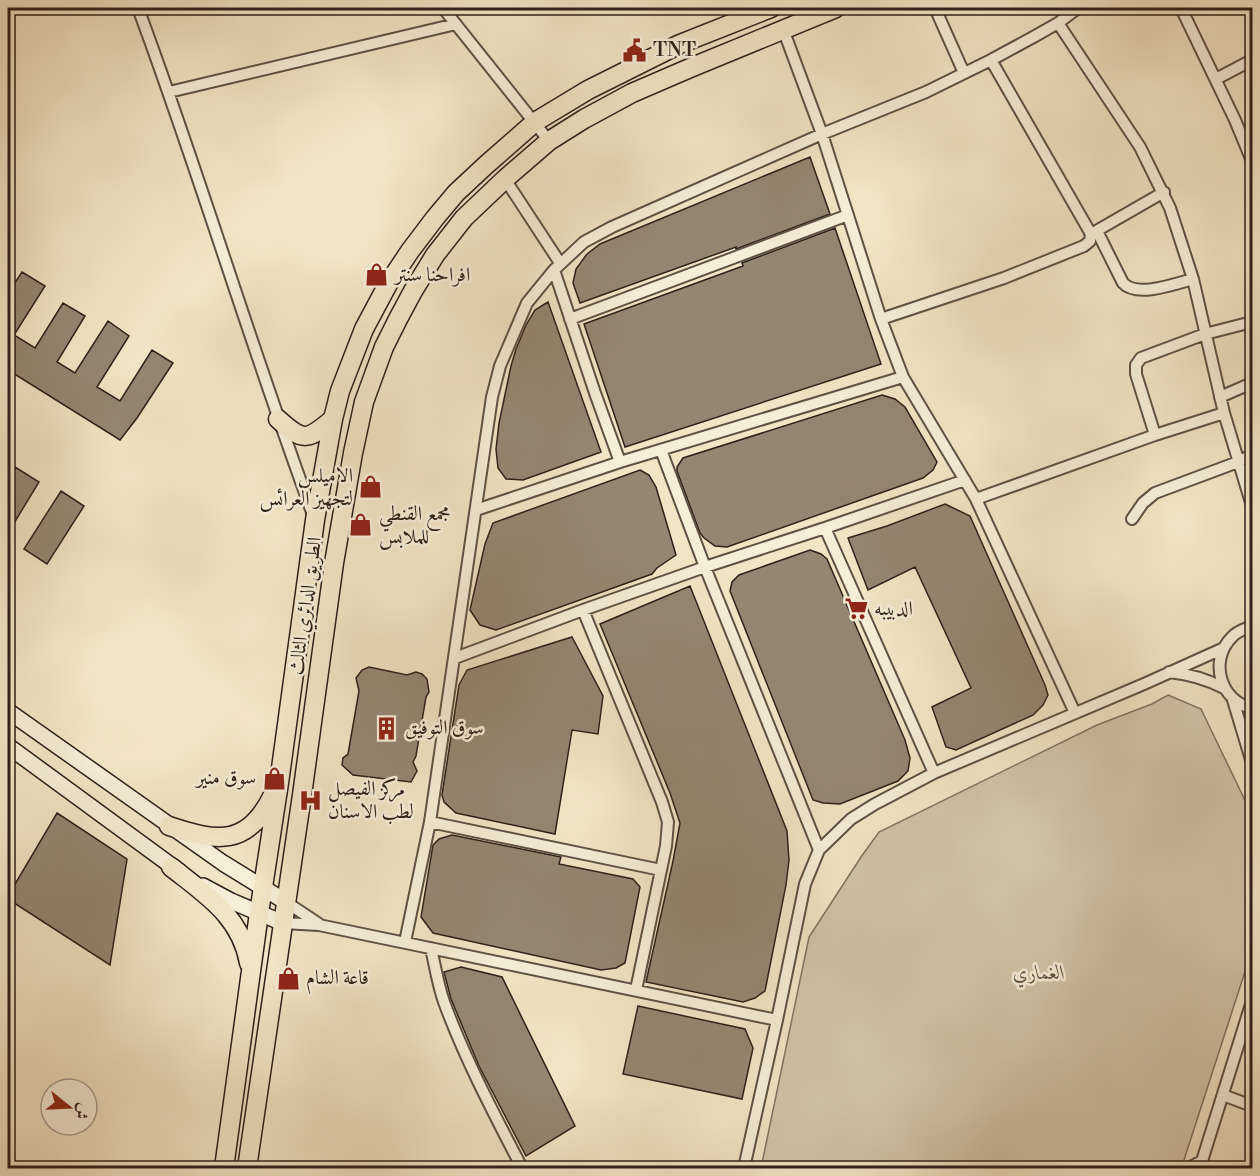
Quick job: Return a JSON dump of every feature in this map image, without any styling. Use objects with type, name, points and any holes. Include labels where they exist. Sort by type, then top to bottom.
[{"type":"main road","name":"الطريق الدائري الثالث","points":[[224,1168],[315,520],[340,391],[364,330],[388,284],[410,251],[456,193],[535,122],[588,90],[680,44],[771,8]]},
{"type":"main road","name":"الطريق الدائري الثالث","points":[[247,1168],[334,563],[364,402],[384,347],[435,255],[464,218],[549,141],[632,93],[836,8]]},
{"type":"main road","points":[[278,419],[297,434],[307,437],[317,433],[333,419]]},
{"type":"main road","points":[[169,826],[211,837],[224,838],[238,834],[251,827],[261,815],[279,783]]},
{"type":"main road","points":[[171,867],[216,903],[231,919],[247,951],[251,974]]},
{"type":"street","points":[[138,8],[169,92],[278,419],[315,520]]},
{"type":"street","points":[[443,8],[549,141]]},
{"type":"street","points":[[935,8],[964,73]]},
{"type":"street","points":[[405,942],[430,822],[492,397],[500,366],[527,303],[557,267],[584,242],[612,227],[822,134],[926,92],[1058,23],[1078,8]]},
{"type":"street","points":[[1181,8],[1216,79],[1252,161]]},
{"type":"street","points":[[1058,23],[1140,147],[1164,192],[1193,279],[1224,413],[1252,506]]},
{"type":"street","points":[[169,92],[456,24]]},
{"type":"street","points":[[783,29],[822,134],[881,319],[903,377],[976,500],[1075,713]]},
{"type":"street","points":[[991,60],[1123,283],[1128,288],[1147,290],[1193,279]]},
{"type":"street","points":[[1216,79],[1252,60]]},
{"type":"street","points":[[505,179],[557,267],[570,319],[620,462]]},
{"type":"street","points":[[881,319],[993,282],[1084,246],[1090,242],[1094,232],[1164,192]]},
{"type":"street","points":[[570,319],[848,215]]},
{"type":"street","points":[[1155,435],[1136,374],[1136,365],[1142,358],[1205,334],[1252,322]]},
{"type":"street","points":[[476,510],[620,462],[903,377]]},
{"type":"street","points":[[1220,397],[1252,383]]},
{"type":"street","points":[[976,500],[1155,435],[1224,413]]},
{"type":"street","points":[[660,450],[819,850]]},
{"type":"street","points":[[1132,519],[1143,503],[1155,493],[1252,455]]},
{"type":"street","points":[[455,658],[705,567],[965,480]]},
{"type":"street","points":[[825,528],[934,773]]},
{"type":"street","points":[[583,610],[662,802],[668,822],[666,846],[636,990]]},
{"type":"street","points":[[1252,626],[1231,638],[1219,660],[1219,675],[1224,688],[1233,700],[1250,746],[1252,763]]},
{"type":"street","points":[[744,1168],[806,884],[819,850],[851,819],[934,773],[1224,648]]},
{"type":"street","points":[[1169,672],[1203,678],[1224,688]]},
{"type":"street","points":[[1233,700],[1252,708]]},
{"type":"street","points":[[8,711],[169,826],[319,925]]},
{"type":"street","points":[[8,746],[171,867],[231,901],[283,923],[319,925],[777,1020]]},
{"type":"street","points":[[430,822],[661,870]]},
{"type":"street","points":[[431,948],[443,999],[459,1038],[522,1168]]},
{"type":"street","points":[[1189,1168],[1202,1161],[1252,1001]]},
{"type":"street","points":[[1223,1095],[1252,1106]]},
{"type":"green space","name":"الغماري","points":[[1168,695],[1201,709],[1252,815],[1252,950],[1183,1163],[1175,1168],[761,1168],[809,937],[879,832],[1097,725],[1152,704]]},
{"type":"building","points":[[810,157],[830,214],[580,303],[573,283],[576,269],[587,254],[600,244]]},
{"type":"building","points":[[835,228],[881,364],[625,447],[584,324],[743,266],[742,263]]},
{"type":"building","points":[[22,272],[45,286],[14,335],[35,348],[63,303],[85,316],[57,362],[75,373],[108,321],[129,336],[97,387],[120,401],[152,350],[173,363],[120,440],[8,370],[8,293]]},
{"type":"building","points":[[548,302],[601,452],[523,480],[506,479],[498,468],[496,449],[511,366],[526,325],[535,310]]},
{"type":"building","points":[[882,395],[895,399],[905,407],[937,462],[933,470],[923,478],[727,547],[715,546],[700,533],[677,471],[683,458]]},
{"type":"building","points":[[15,467],[39,482],[8,533],[8,479]]},
{"type":"building","points":[[640,470],[649,475],[656,487],[676,555],[652,574],[496,630],[480,625],[470,610],[485,544],[493,523]]},
{"type":"building","points":[[61,491],[84,506],[47,564],[24,549]]},
{"type":"building","points":[[945,504],[970,516],[1048,695],[1043,705],[1033,715],[956,750],[946,747],[932,707],[971,688],[915,567],[868,590],[848,538]]},
{"type":"building","points":[[810,550],[827,559],[905,740],[910,758],[908,771],[898,781],[840,804],[813,800],[730,591],[732,582],[739,575]]},
{"type":"building","points":[[690,586],[787,831],[789,860],[786,885],[765,991],[743,1002],[646,982],[680,823],[670,793],[600,624]]},
{"type":"building","points":[[572,637],[603,696],[598,734],[572,730],[555,834],[456,813],[444,802],[442,795],[459,685],[467,670]]},
{"type":"building","name":"سوق التوفيق","points":[[369,667],[407,675],[416,672],[427,679],[429,692],[426,697],[413,762],[417,771],[411,782],[353,775],[342,765],[343,758],[348,754],[359,691],[356,678],[362,670]]},
{"type":"building","points":[[57,813],[127,859],[110,965],[8,899]]},
{"type":"building","points":[[452,835],[561,857],[559,864],[633,879],[640,887],[625,963],[616,968],[601,970],[433,933],[421,917],[433,845],[439,839]]},
{"type":"building","points":[[461,967],[502,977],[575,1126],[526,1156],[479,1066],[451,999],[444,972]]},
{"type":"building","points":[[638,1006],[745,1029],[753,1048],[742,1099],[623,1074]]},
{"type":"place","name":"TNT","points":[[635,50]]},
{"type":"place","name":"افراحنا سنتر","points":[[377,275]]},
{"type":"place","name":"الاميلس لتجهيز العرائس","points":[[371,487]]},
{"type":"place","name":"مجمع القنطي للملابس","points":[[361,525]]},
{"type":"place","name":"الدبيبه","points":[[856,609]]},
{"type":"place","name":"سوق التوفيق","points":[[387,728]]},
{"type":"place","name":"سوق منير","points":[[274,778]]},
{"type":"place","name":"مركز الفيصل لطب الاسنان","points":[[310,800]]},
{"type":"place","name":"قاعة الشام","points":[[288,978]]}]
